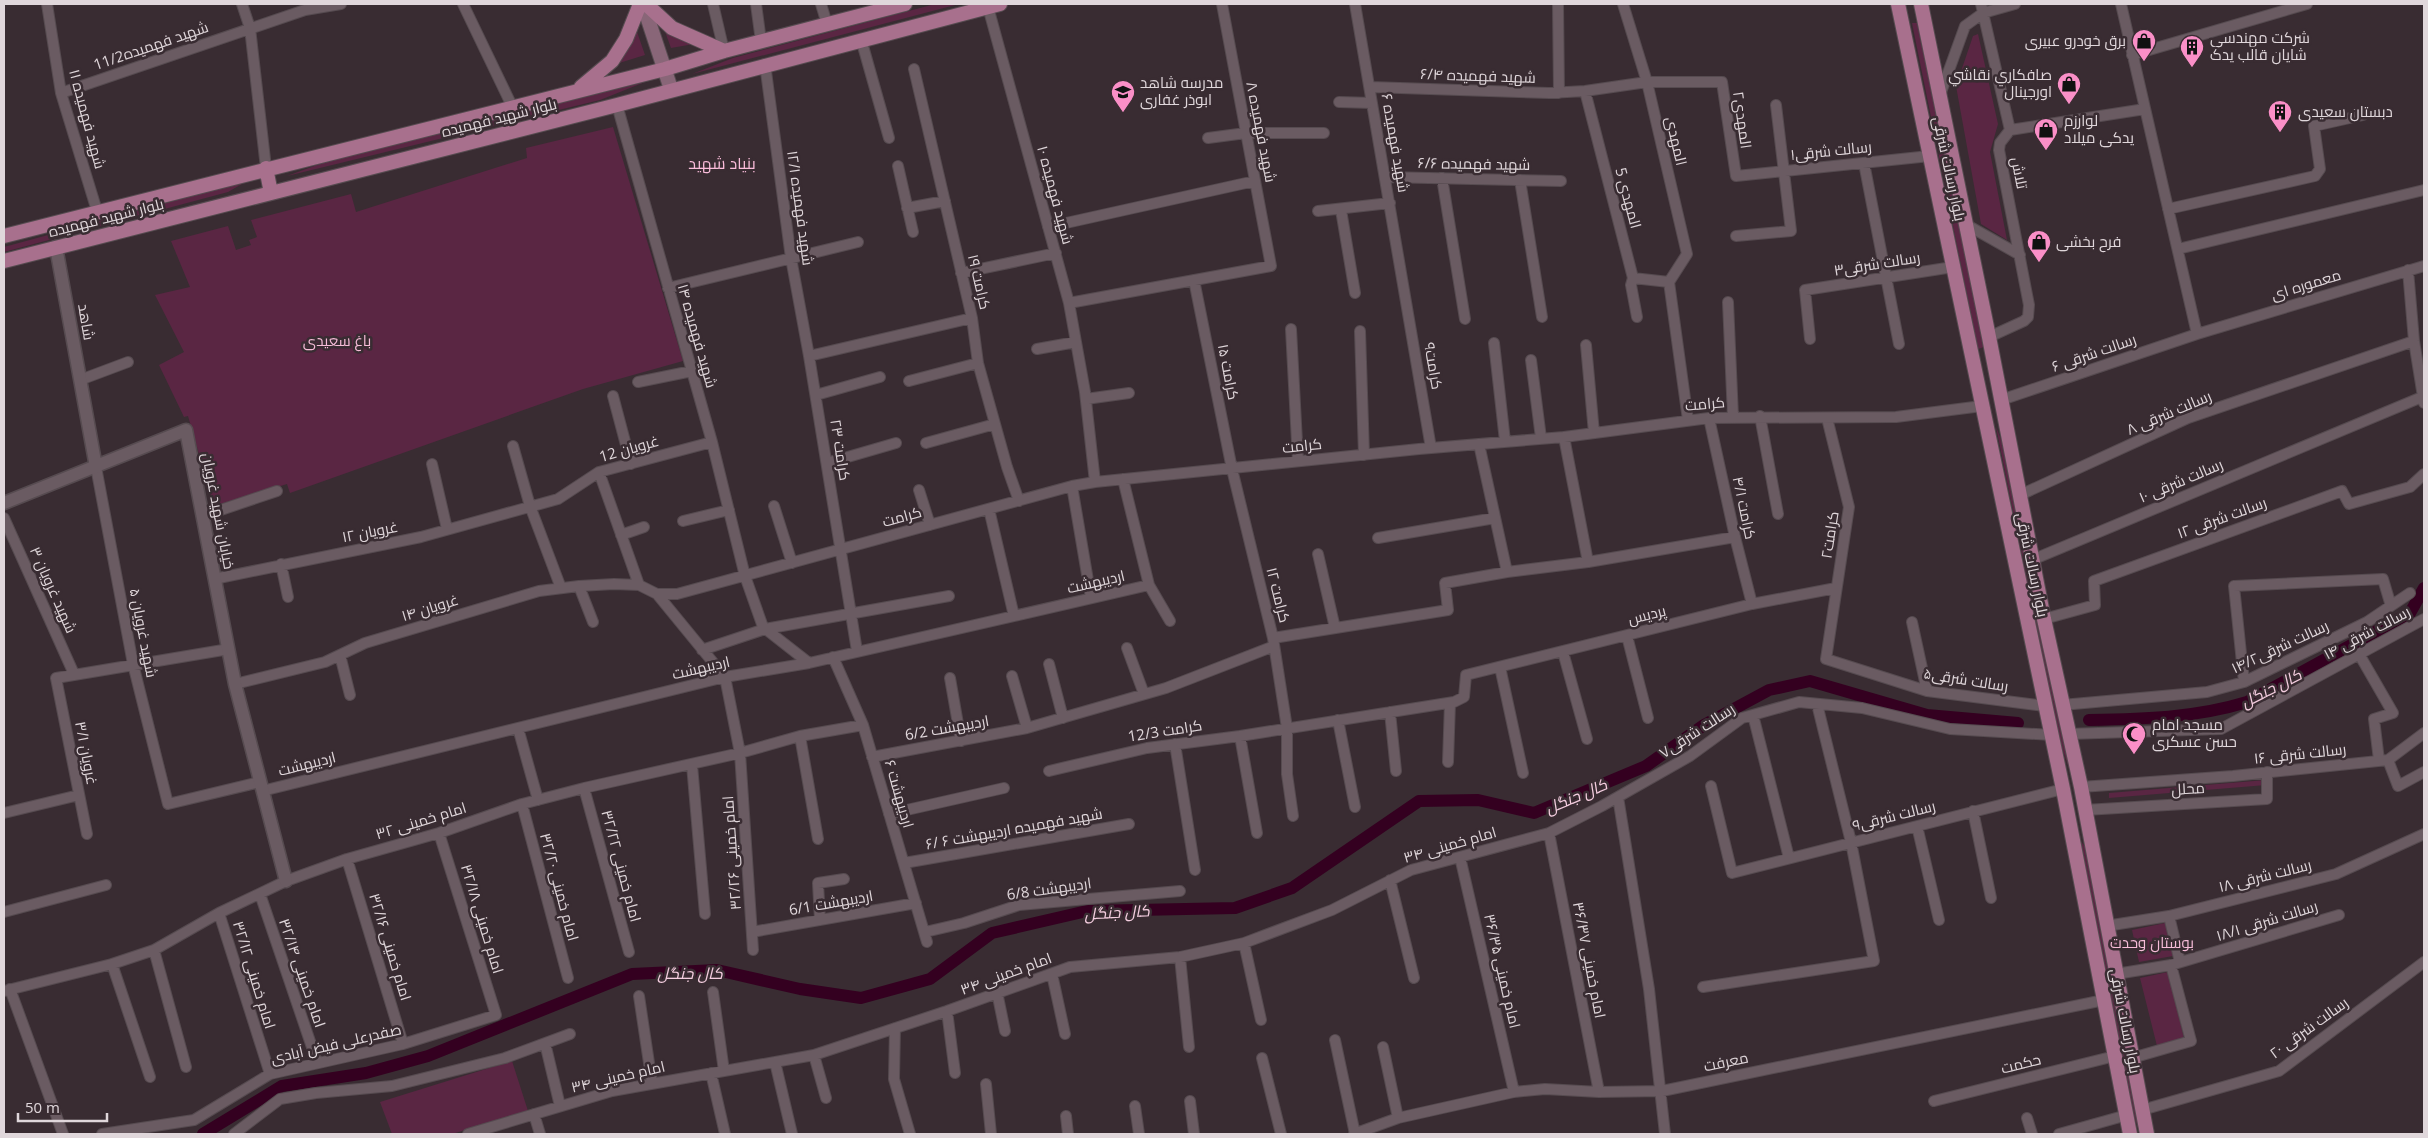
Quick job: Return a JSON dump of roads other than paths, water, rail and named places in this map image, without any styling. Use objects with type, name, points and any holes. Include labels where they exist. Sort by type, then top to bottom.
[{"type":"main road","points":[[643,4],[672,28],[724,51]]},
{"type":"main road","points":[[643,4],[671,89]]},
{"type":"main road","points":[[578,90],[612,61],[626,39],[643,4]]},
{"type":"main road","name":"بلوار شهید فهمیده","points":[[4,236],[266,168],[665,69],[724,51],[905,4]]},
{"type":"main road","name":"بلوار شهید فهمیده","points":[[4,261],[616,105],[703,80],[994,5]]},
{"type":"main road","points":[[1899,8],[1921,6]]},
{"type":"main road","name":"بلوار رسالت شرقی","points":[[1921,6],[1967,225],[2044,620],[2081,788],[2147,1134]]},
{"type":"main road","name":"بلوار رسالت شرقی","points":[[1899,8],[2063,788],[2130,1134]]},
{"type":"main road","points":[[616,105],[637,108],[694,91],[703,80]]},
{"type":"main road","points":[[266,168],[271,193]]},
{"type":"main road","points":[[2028,622],[2044,620]]},
{"type":"street","name":"شهید فهمیده ۱۱","points":[[47,4],[61,93],[97,211]]},
{"type":"street","points":[[242,4],[250,28],[266,168]]},
{"type":"street","name":"شهید فهمیده11/2","points":[[61,93],[311,6],[341,4]]},
{"type":"street","points":[[463,4],[512,106]]},
{"type":"street","points":[[713,4],[724,51]]},
{"type":"street","points":[[756,4],[761,41]]},
{"type":"street","points":[[821,4],[827,24]]},
{"type":"street","name":"شهید فهمیده ۸","points":[[1194,280],[1270,266],[1222,4]]},
{"type":"street","name":"شهید فهمیده ۶","points":[[1355,4],[1404,288]]},
{"type":"street","points":[[1558,4],[1559,93]]},
{"type":"street","name":"المهدی","points":[[1623,4],[1647,82],[1687,254],[1669,282]]},
{"type":"street","points":[[1940,95],[1965,26],[1982,8],[2015,4]]},
{"type":"street","points":[[2120,4],[2198,334]]},
{"type":"street","points":[[2132,55],[2307,4]]},
{"type":"street","name":"شهید فهمیده ۱۰","points":[[994,5],[1048,227],[1070,303],[1086,396],[1095,482]]},
{"type":"street","points":[[1982,8],[2010,130],[2145,109]]},
{"type":"street","points":[[861,39],[889,138]]},
{"type":"street","name":"شهید فهمیده ۱۲/۱","points":[[765,64],[791,258],[809,356]]},
{"type":"street","name":"کرامت ۱۹","points":[[914,69],[972,318],[978,363],[1019,501]]},
{"type":"street","name":"شهید فهمیده ۶/۴","points":[[1370,87],[1559,93],[1647,82]]},
{"type":"street","name":"المهدی۲","points":[[1647,82],[1722,82],[1736,176]]},
{"type":"street","name":"المهدی 5","points":[[1585,91],[1634,278],[1631,285],[1637,317]]},
{"type":"street","points":[[1339,102],[1372,103]]},
{"type":"street","name":"شهید فهمیده ۱۴","points":[[616,105],[712,442],[745,576],[765,629]]},
{"type":"street","points":[[1736,236],[1791,231],[1776,106]]},
{"type":"street","points":[[2168,209],[2315,176],[2320,169],[2314,126],[2363,116]]},
{"type":"street","name":"تلاش","points":[[1989,337],[2019,325],[2028,316],[2029,305],[1999,150],[2000,143],[2010,130]]},
{"type":"street","points":[[1208,138],[1246,133],[1324,133]]},
{"type":"street","name":"رسالت شرقی۱","points":[[1736,176],[1930,156]]},
{"type":"street","points":[[1864,162],[1899,344]]},
{"type":"street","points":[[898,166],[913,232]]},
{"type":"street","name":"شهید فهمیده ۶/۶","points":[[1385,177],[1561,181]]},
{"type":"street","points":[[1442,178],[1465,319]]},
{"type":"street","points":[[1520,180],[1542,317]]},
{"type":"street","points":[[1048,227],[1255,181]]},
{"type":"street","points":[[2178,250],[2424,190]]},
{"type":"street","points":[[907,208],[945,201]]},
{"type":"street","points":[[1318,211],[1341,210],[1390,203]]},
{"type":"street","points":[[1341,210],[1355,293]]},
{"type":"street","points":[[1967,225],[2020,255]]},
{"type":"street","points":[[668,288],[858,242]]},
{"type":"street","name":"شاهد","points":[[56,247],[96,467]]},
{"type":"street","points":[[961,273],[1056,254]]},
{"type":"street","name":"معموره ای","points":[[2198,334],[2424,266]]},
{"type":"street","name":"رسالت شرقی۳","points":[[1810,339],[1805,290],[1953,267]]},
{"type":"street","points":[[2408,270],[2414,341],[2423,400]]},
{"type":"street","points":[[1634,278],[1669,282],[1688,420]]},
{"type":"street","points":[[1070,303],[1194,280]]},
{"type":"street","name":"کرامت ۱۵","points":[[1194,280],[1232,469]]},
{"type":"street","name":"کرامت۹","points":[[1404,288],[1432,448]]},
{"type":"street","points":[[1728,302],[1733,417]]},
{"type":"street","points":[[809,356],[972,318]]},
{"type":"street","points":[[1291,329],[1298,462]]},
{"type":"street","points":[[1360,332],[1364,455]]},
{"type":"street","name":"رسالت شرقی ۶","points":[[2001,400],[2198,334]]},
{"type":"street","name":"رسالت شرقی ۸","points":[[2020,495],[2188,418],[2414,341]]},
{"type":"street","points":[[1037,349],[1076,342]]},
{"type":"street","points":[[1494,343],[1505,441]]},
{"type":"street","points":[[1586,345],[1594,433]]},
{"type":"street","name":"کرامت ۲۳","points":[[809,356],[857,651]]},
{"type":"street","points":[[1531,360],[1541,438]]},
{"type":"street","points":[[80,380],[128,362]]},
{"type":"street","points":[[909,381],[978,363]]},
{"type":"street","points":[[638,382],[692,371]]},
{"type":"street","points":[[816,395],[880,377]]},
{"type":"street","points":[[1086,396],[1128,393]]},
{"type":"street","points":[[613,396],[631,464]]},
{"type":"street","name":"رسالت شرقی ۱۰","points":[[2032,560],[2342,430],[2423,400]]},
{"type":"street","name":"کرامت","points":[[656,594],[677,594],[1072,486],[1095,482],[1432,448],[1564,437],[1710,418],[1760,416],[1827,418],[1896,417],[1982,406]]},
{"type":"street","points":[[1760,416],[1778,514]]},
{"type":"street","name":"کرامت ۴/۱","points":[[1710,418],[1735,537],[1752,604]]},
{"type":"street","name":"کرامت۲","points":[[1826,659],[1849,507],[1827,418]]},
{"type":"street","points":[[926,443],[995,424]]},
{"type":"street","name":"خیابان شهید غرویان","points":[[4,503],[186,430],[235,684],[286,881]]},
{"type":"street","points":[[1564,437],[1588,562]]},
{"type":"street","name":"غرویان 12","points":[[530,506],[558,499],[599,472],[712,442]]},
{"type":"street","points":[[827,464],[896,443]]},
{"type":"street","points":[[1479,444],[1507,572],[1588,562],[1735,537]]},
{"type":"street","points":[[514,446],[530,506],[561,588]]},
{"type":"street","points":[[432,464],[447,529]]},
{"type":"street","name":"شهید غرویان ۵","points":[[96,467],[133,664],[168,804]]},
{"type":"street","name":"کرامت ۱۲","points":[[1232,469],[1273,642],[1287,728],[1287,774],[1293,816]]},
{"type":"street","points":[[599,472],[639,585],[656,594],[725,677]]},
{"type":"street","name":"رسالت شرقی ۱۲","points":[[2044,620],[2095,605],[2094,581],[2342,491],[2349,504],[2410,487],[2424,474]]},
{"type":"street","points":[[1123,479],[1149,585],[1170,621]]},
{"type":"street","points":[[1072,486],[1091,598]]},
{"type":"street","points":[[919,490],[930,525]]},
{"type":"street","points":[[203,516],[277,492]]},
{"type":"street","name":"غرویان ۱۲","points":[[214,579],[421,537],[530,506]]},
{"type":"street","points":[[774,506],[792,563]]},
{"type":"street","points":[[989,509],[1014,616]]},
{"type":"street","points":[[683,521],[729,510]]},
{"type":"street","name":"شهید غرویان ۳","points":[[4,518],[74,674]]},
{"type":"street","points":[[1378,538],[1495,518]]},
{"type":"street","points":[[621,535],[644,527]]},
{"type":"street","points":[[1318,554],[1335,628]]},
{"type":"street","points":[[281,564],[288,597]]},
{"type":"street","name":"اردیبهشت 6/2","points":[[872,757],[1027,728],[1063,718],[1144,694],[1273,642],[1335,628],[1448,610],[1445,582],[1507,572]]},
{"type":"street","points":[[2244,682],[2234,586],[2383,579],[2391,606]]},
{"type":"street","name":"غرویان ۱۴","points":[[235,684],[325,662],[365,643],[539,591],[579,586],[639,585]]},
{"type":"street","name":"اردیبهشت","points":[[168,804],[261,786],[518,728],[725,677],[810,663],[1149,585]]},
{"type":"street","points":[[579,586],[593,622]]},
{"type":"street","name":"پردیس","points":[[1450,703],[1460,701],[1464,697],[1466,675],[1752,604],[1836,588]]},
{"type":"street","name":"رسالت شرقی۱۴/۲","points":[[2062,705],[2207,692],[2244,682],[2367,622],[2410,593]]},
{"type":"street","points":[[702,650],[765,629],[949,596]]},
{"type":"street","name":"رسالت شرقی ۱۴","points":[[2068,734],[2221,729],[2424,619]]},
{"type":"street","points":[[1912,622],[1927,691]]},
{"type":"street","points":[[765,629],[810,663]]},
{"type":"street","points":[[1626,636],[1648,718]]},
{"type":"street","points":[[1126,648],[1144,694]]},
{"type":"street","points":[[74,674],[229,649]]},
{"type":"street","points":[[1563,652],[1587,739]]},
{"type":"street","points":[[2359,654],[2393,713],[2374,719],[2383,760],[2398,786],[2424,772]]},
{"type":"street","points":[[340,655],[350,695]]},
{"type":"street","name":"اردیبهشت ۶","points":[[833,657],[863,725],[926,937]]},
{"type":"street","name":"رسالت شرقی۵","points":[[1826,659],[1927,691],[2045,706]]},
{"type":"street","points":[[1049,664],[1063,718]]},
{"type":"street","points":[[1500,667],[1523,773]]},
{"type":"street","name":"غرویان ۳/۱","points":[[74,674],[56,678],[87,834]]},
{"type":"street","points":[[1012,676],[1027,728]]},
{"type":"street","name":"امام خمینی ۳۲/۲۶","points":[[725,677],[740,753],[753,950]]},
{"type":"street","points":[[950,678],[960,741]]},
{"type":"street","name":"رسالت شرقی۷","points":[[1549,833],[1690,756],[1742,718],[1799,702],[1862,708],[1950,729],[2052,736]]},
{"type":"street","points":[[1448,762],[1450,703]]},
{"type":"street","name":"کرامت 12/3","points":[[1049,771],[1147,748],[1240,736],[1450,703]]},
{"type":"street","points":[[1703,987],[1874,961],[1851,842],[1817,704]]},
{"type":"street","points":[[1390,712],[1396,771]]},
{"type":"street","points":[[1753,715],[1788,858]]},
{"type":"street","points":[[1338,720],[1355,807]]},
{"type":"street","name":"امام خمینی ۳۲","points":[[7,990],[112,964],[154,950],[219,913],[286,881],[348,859],[439,833],[522,804],[584,788],[692,765],[800,736],[863,725]]},
{"type":"street","points":[[518,728],[538,800]]},
{"type":"street","points":[[2383,760],[2424,733]]},
{"type":"street","points":[[800,736],[818,838]]},
{"type":"street","points":[[1240,736],[1257,833]]},
{"type":"street","points":[[1175,744],[1195,870]]},
{"type":"street","name":"رسالت شرقی ۱۶","points":[[2081,788],[2383,760]]},
{"type":"street","points":[[692,765],[705,914]]},
{"type":"street","name":"محلل","points":[[2084,810],[2267,799],[2267,772]]},
{"type":"street","name":"رسالت شرقی۹","points":[[1711,786],[1732,872],[2063,788]]},
{"type":"street","name":"امام خمینی ۳۲/۲۲","points":[[584,788],[628,952]]},
{"type":"street","points":[[889,814],[1004,788]]},
{"type":"street","points":[[4,813],[79,795]]},
{"type":"street","points":[[1618,797],[1649,990],[1666,1134]]},
{"type":"street","name":"امام خمینی ۳۲/۲۰","points":[[522,804],[568,978]]},
{"type":"street","points":[[1973,811],[1991,898]]},
{"type":"street","name":"شهید فهمیده اردیبهشت ۶ /۶","points":[[904,863],[1129,824]]},
{"type":"street","points":[[1917,826],[1939,920]]},
{"type":"street","name":"امام خمینی ۳۲/۱۸","points":[[439,833],[496,1015]]},
{"type":"street","name":"امام خمینی ۳۴","points":[[468,1134],[612,1091],[814,1055],[947,1012],[997,992],[1070,967],[1180,957],[1244,943],[1332,910],[1411,870],[1549,833]]},
{"type":"street","name":"امام خمینی ۳۶/۳۷","points":[[1549,833],[1599,1092]]},
{"type":"street","name":"رسالت شرقی ۱۸","points":[[2106,926],[2168,916],[2336,874],[2424,834]]},
{"type":"street","name":"امام خمینی ۳۶/۳۵","points":[[1460,857],[1514,1092]]},
{"type":"street","name":"امام خمینی ۳۲/۱۶","points":[[348,859],[403,1044]]},
{"type":"street","points":[[820,920],[818,883],[844,879]]},
{"type":"street","points":[[1390,880],[1414,978]]},
{"type":"street","points":[[4,912],[106,885]]},
{"type":"street","name":"اردیبهشت 6/8","points":[[926,937],[1019,905],[1115,895],[1180,891]]},
{"type":"street","name":"امام خمینی ۳۲/۱۴","points":[[260,894],[317,1062]]},
{"type":"street","name":"اردیبهشت 6/1","points":[[752,932],[916,903]]},
{"type":"street","name":"امام خمینی ۳۲/۱۲","points":[[219,913],[270,1074]]},
{"type":"street","name":"رسالت شرقی ۱۸/۱","points":[[2116,974],[2176,963],[2339,915]]},
{"type":"street","points":[[2132,1058],[2191,1041],[2168,916]]},
{"type":"street","points":[[1244,943],[1260,1020]]},
{"type":"street","points":[[154,950],[186,1067]]},
{"type":"street","points":[[1180,957],[1189,1047]]},
{"type":"street","name":"رسالت شرقی ۲۰","points":[[2142,1110],[2279,1070],[2424,962]]},
{"type":"street","points":[[112,964],[150,1078]]},
{"type":"street","points":[[1052,974],[1065,1034]]},
{"type":"street","points":[[7,990],[63,1134]]},
{"type":"street","points":[[713,992],[724,1071]]},
{"type":"street","points":[[997,992],[1005,1031]]},
{"type":"street","points":[[639,996],[652,1084]]},
{"type":"street","name":"معرفت","points":[[1355,1134],[1398,1118],[1514,1092],[1546,1089],[1599,1092],[1662,1091],[2104,1000]]},
{"type":"street","points":[[947,1012],[955,1073]]},
{"type":"street","name":"صفدرعلی فیض آبادی","points":[[102,1134],[194,1120],[270,1074],[403,1044],[496,1015]]},
{"type":"street","points":[[894,1028],[894,1078],[910,1134]]},
{"type":"street","points":[[234,1134],[280,1099],[316,1092],[392,1086],[505,1058],[570,1034]]},
{"type":"street","points":[[1335,1040],[1355,1134]]},
{"type":"street","points":[[545,1044],[560,1106]]},
{"type":"street","points":[[1383,1047],[1398,1118]]},
{"type":"street","points":[[814,1055],[826,1098]]},
{"type":"street","name":"حکمت","points":[[1934,1102],[2115,1056]]},
{"type":"street","points":[[1262,1058],[1281,1134]]},
{"type":"street","points":[[775,1062],[792,1134]]},
{"type":"street","points":[[711,1073],[725,1134]]},
{"type":"street","points":[[986,1084],[991,1134]]},
{"type":"street","points":[[1190,1101],[1194,1134]]},
{"type":"street","points":[[1136,1106],[1139,1134]]},
{"type":"street","points":[[534,1114],[540,1134]]},
{"type":"street","points":[[2059,1134],[2126,1115]]},
{"type":"street","points":[[1066,1116],[1068,1134]]},
{"type":"street","points":[[2027,1118],[2032,1134]]},
{"type":"waterway","name":"کال جنگل","points":[[2089,720],[2149,718],[2188,714],[2247,702],[2410,613],[2424,588]]},
{"type":"waterway","name":"کال جنگل","points":[[203,1134],[282,1086],[366,1073],[428,1056],[632,974],[717,970],[800,989],[861,998],[930,979],[992,933],[1087,911],[1235,908],[1292,888],[1419,801],[1478,800],[1534,813],[1646,766],[1704,725],[1769,690],[1810,681],[1927,715],[2018,723]]},
{"type":"place","name":"برق خودرو عبیری","points":[[2144,62]]},
{"type":"place","name":"شرکت مهندسی شایان قالب یدک","points":[[2192,68]]},
{"type":"place","name":"صافكاري نقاشي اورجينال","points":[[2069,105]]},
{"type":"place","name":"مدرسه شاهد ابوذر غفاری","points":[[1123,113]]},
{"type":"place","name":"دبستان سعیدی","points":[[2280,133]]},
{"type":"place","name":"لوارزم یدکی میلاد","points":[[2046,151]]},
{"type":"place","name":"فرح بخشی","points":[[2039,263]]},
{"type":"place","name":"مسجد امام حسن عسکری","points":[[2134,755]]},
{"type":"district","name":"بنیاد شهید","points":[[722,163]]},
{"type":"park label","name":"باغ سعیدی","points":[[337,341]]},
{"type":"park label","name":"بوستان وحدت","points":[[2152,943]]}]
